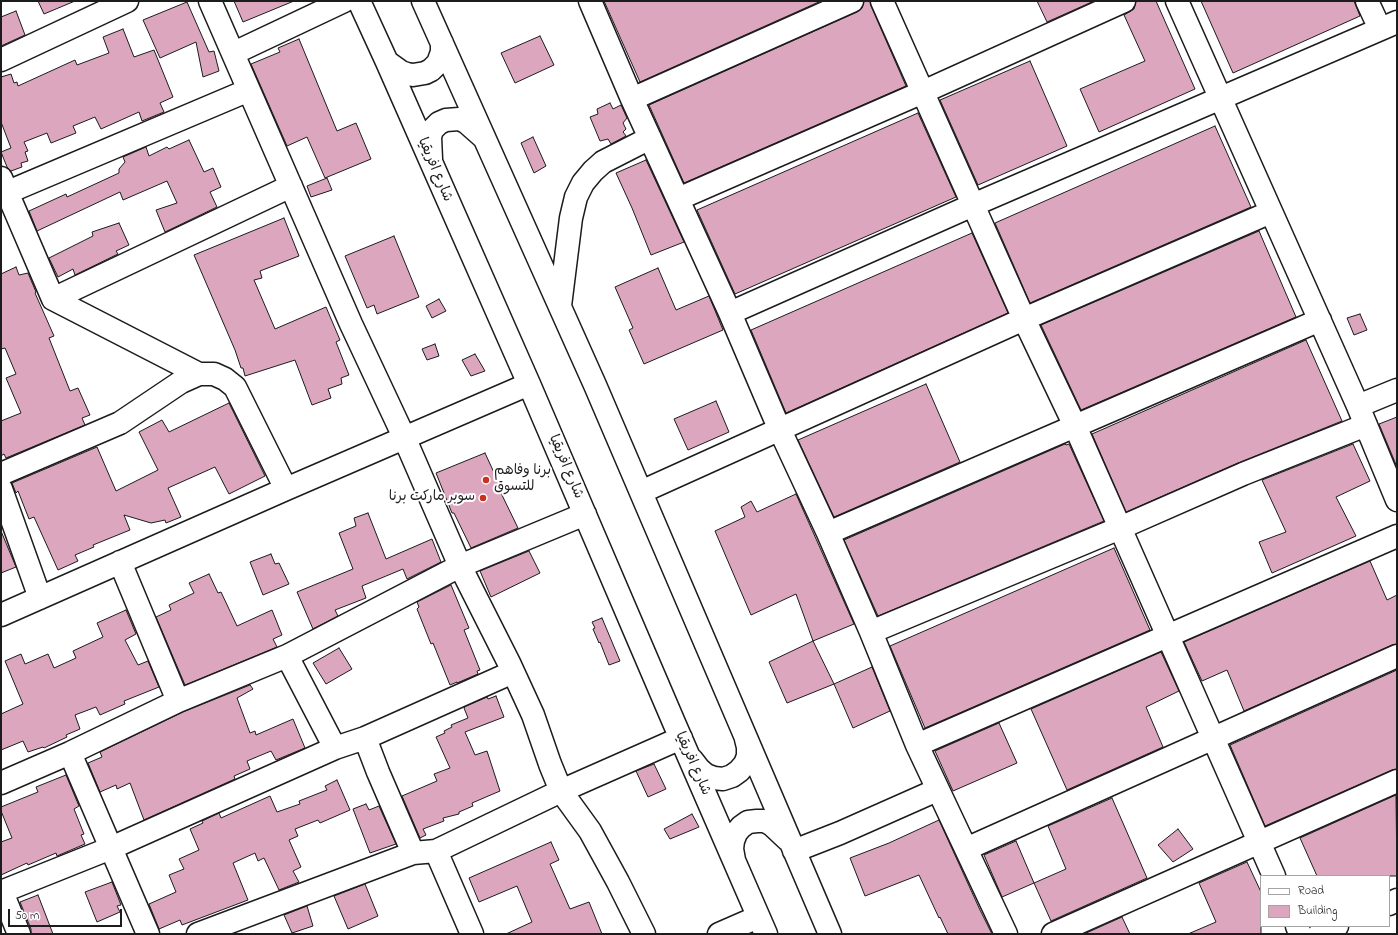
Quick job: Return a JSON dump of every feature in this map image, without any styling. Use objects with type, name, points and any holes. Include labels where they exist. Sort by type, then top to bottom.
[{"type":"street","points":[[1,60],[127,1]]},
{"type":"street","points":[[210,1],[351,324],[404,437],[460,566],[533,714],[561,791],[590,832],[618,882],[644,934]]},
{"type":"street","points":[[234,53],[344,1]]},
{"type":"street","name":"شارع افريقيا","points":[[359,1],[529,384],[762,926]]},
{"type":"street","points":[[423,1],[560,306],[830,934]]},
{"type":"street","points":[[590,1],[632,99],[730,313],[779,428],[828,534],[937,790],[1006,934]]},
{"type":"street","points":[[632,99],[852,1]]},
{"type":"street","points":[[882,1],[1024,318],[1075,426],[1274,875]]},
{"type":"street","points":[[678,199],[923,92],[1124,1]]},
{"type":"street","points":[[1176,1],[1320,320],[1397,500]]},
{"type":"street","points":[[730,313],[973,205],[1388,26],[1367,1]]},
{"type":"street","points":[[387,62],[401,72],[413,76],[424,73],[431,70],[438,63],[442,52],[442,43]]},
{"type":"street","points":[[199,374],[53,299],[3,188],[249,90]]},
{"type":"street","points":[[431,162],[430,137],[432,130],[438,123],[446,120],[459,119],[466,122],[484,138]]},
{"type":"street","points":[[560,306],[571,218],[576,197],[583,183],[592,171],[603,162],[650,138]]},
{"type":"street","points":[[53,299],[291,186]]},
{"type":"street","points":[[641,492],[1024,318],[1271,212]]},
{"type":"street","points":[[828,534],[1320,320]]},
{"type":"street","points":[[1,474],[120,423],[181,382],[199,374],[214,374],[235,387],[286,488]]},
{"type":"street","points":[[1,615],[286,488],[529,384]]},
{"type":"street","points":[[871,632],[1120,528],[1243,474],[1362,416],[1397,390]]},
{"type":"street","points":[[1,489],[40,598]]},
{"type":"street","points":[[1,783],[70,753],[178,700],[286,656],[460,566],[585,514]]},
{"type":"street","points":[[917,745],[1397,536]]},
{"type":"street","points":[[120,562],[178,700]]},
{"type":"street","points":[[286,656],[335,748]]},
{"type":"street","points":[[966,849],[1397,656]]},
{"type":"street","points":[[19,934],[2,892],[111,848],[335,748],[365,738],[513,672]]},
{"type":"street","points":[[365,738],[412,853]]},
{"type":"street","points":[[198,934],[412,853],[436,851],[561,791],[685,747],[699,769],[706,775],[723,779],[732,776],[742,768],[748,756],[746,738]]},
{"type":"street","points":[[70,753],[148,934]]},
{"type":"street","points":[[1053,934],[1397,781]]},
{"type":"street","points":[[793,848],[840,833],[937,790]]},
{"type":"street","points":[[736,866],[733,857],[733,841],[736,833],[748,822],[765,822],[772,825],[793,848]]},
{"type":"street","points":[[436,851],[472,934]]},
{"type":"street","points":[[719,934],[762,926]]},
{"type":"street","points":[[1319,934],[1335,927]]},
{"type":"building","points":[[38,1],[75,1],[44,14]]},
{"type":"building","points":[[234,1],[294,1],[243,22]]},
{"type":"building","points":[[604,1],[821,1],[640,82]]},
{"type":"building","points":[[864,1],[870,1],[906,86],[684,183],[649,105],[857,12],[862,8]]},
{"type":"building","points":[[1037,1],[1094,1],[1047,22]]},
{"type":"building","points":[[1136,1],[1156,1],[1195,89],[1099,132],[1080,89],[1145,61],[1124,15],[1134,9]]},
{"type":"building","points":[[1201,1],[1354,1],[1360,16],[1233,73]]},
{"type":"building","points":[[187,2],[209,52],[214,51],[219,71],[203,77],[196,42],[160,58],[143,20]]},
{"type":"building","points":[[16,11],[25,35],[1,46],[1,17]]},
{"type":"building","points":[[123,29],[134,57],[154,50],[173,97],[160,103],[164,112],[142,121],[139,112],[101,129],[95,117],[73,126],[76,133],[51,143],[47,133],[24,142],[28,151],[25,152],[28,161],[21,163],[22,167],[11,171],[7,167],[1,152],[11,148],[1,122],[1,77],[11,74],[14,83],[17,82],[18,86],[75,60],[77,65],[109,53],[103,37]]},
{"type":"building","points":[[540,36],[554,65],[515,83],[501,53]]},
{"type":"building","points":[[299,39],[337,131],[356,123],[371,159],[325,178],[307,137],[287,146],[251,64],[280,52],[278,48]]},
{"type":"building","points":[[1030,61],[1067,146],[978,185],[940,100]]},
{"type":"building","points":[[610,103],[613,109],[621,105],[627,118],[623,123],[626,129],[623,132],[626,136],[611,144],[608,139],[600,141],[590,117],[598,114],[597,109]]},
{"type":"building","points":[[918,113],[956,197],[735,294],[697,210]]},
{"type":"building","points":[[1215,126],[1251,207],[1030,303],[995,223]]},
{"type":"building","points":[[533,137],[546,166],[534,173],[521,143]]},
{"type":"building","points":[[189,140],[204,172],[213,168],[221,187],[210,192],[217,207],[165,232],[156,210],[177,203],[167,181],[123,200],[120,192],[37,231],[29,211],[66,194],[67,197],[119,173],[119,169],[125,162],[123,157],[146,147],[149,156],[167,147],[169,149]]},
{"type":"building","points":[[646,160],[684,242],[651,255],[616,173]]},
{"type":"building","points":[[327,178],[332,190],[311,197],[307,186]]},
{"type":"building","points":[[284,218],[299,256],[260,271],[262,278],[254,280],[275,329],[326,307],[340,340],[336,342],[349,375],[341,378],[342,384],[328,389],[331,398],[312,405],[295,360],[245,376],[243,368],[241,368],[235,350],[194,255]]},
{"type":"building","points":[[119,223],[129,245],[116,251],[118,254],[75,275],[73,269],[58,277],[49,258],[93,236],[92,232]]},
{"type":"building","points":[[1259,231],[1296,317],[1081,410],[1041,325]]},
{"type":"building","points":[[972,233],[1008,313],[786,413],[751,330]]},
{"type":"building","points":[[394,236],[419,297],[377,314],[374,305],[367,308],[345,256]]},
{"type":"building","points":[[16,267],[19,275],[28,273],[54,336],[49,338],[70,391],[78,388],[90,415],[82,418],[85,425],[6,458],[4,454],[1,456],[1,421],[21,413],[6,378],[16,374],[5,348],[1,349],[1,274]]},
{"type":"building","points":[[658,268],[676,310],[709,296],[723,330],[644,364],[629,330],[633,328],[615,287]]},
{"type":"building","points":[[439,299],[446,311],[432,318],[426,306]]},
{"type":"building","points":[[1360,314],[1367,330],[1354,335],[1347,318]]},
{"type":"building","points":[[1306,340],[1342,421],[1238,463],[1126,512],[1092,434]]},
{"type":"building","points":[[435,344],[439,356],[427,360],[422,349]]},
{"type":"building","points":[[475,354],[485,371],[471,376],[462,360]]},
{"type":"building","points":[[926,384],[960,462],[834,517],[798,440]]},
{"type":"building","points":[[716,401],[729,432],[688,450],[674,419]]},
{"type":"building","points":[[229,403],[265,476],[229,494],[215,467],[168,488],[181,517],[166,523],[165,520],[151,523],[124,515],[130,530],[93,545],[94,547],[75,555],[78,561],[58,570],[34,517],[29,519],[18,491],[16,493],[12,483],[97,447],[116,491],[158,470],[139,432],[162,420],[169,432]]},
{"type":"building","points":[[1397,417],[1397,467],[1379,424]]},
{"type":"building","points":[[1065,444],[1069,444],[1104,521],[878,616],[844,540]]},
{"type":"building","points":[[1353,444],[1370,481],[1336,497],[1356,536],[1272,573],[1259,542],[1286,532],[1262,480]]},
{"type":"building","points":[[485,453],[503,492],[501,493],[518,528],[471,548],[454,513],[452,513],[436,473]]},
{"type":"building","points":[[796,494],[854,624],[813,641],[796,594],[751,615],[715,531],[745,517],[741,507],[751,501],[757,512]]},
{"type":"building","points":[[368,513],[386,559],[432,539],[441,562],[407,579],[403,569],[362,586],[366,598],[335,610],[338,616],[313,629],[297,592],[353,569],[339,533],[356,526],[354,518]]},
{"type":"building","points":[[1,531],[16,567],[1,573]]},
{"type":"building","points":[[1114,548],[1150,630],[925,728],[890,646]]},
{"type":"building","points":[[529,551],[540,573],[491,597],[480,571]]},
{"type":"building","points":[[271,554],[275,564],[279,563],[289,584],[263,595],[250,562]]},
{"type":"building","points":[[1370,561],[1387,600],[1397,595],[1397,644],[1244,711],[1227,670],[1202,681],[1184,642]]},
{"type":"building","points":[[209,574],[218,593],[221,592],[237,626],[272,610],[282,635],[273,639],[277,647],[185,685],[156,617],[171,610],[169,605],[194,593],[189,583]]},
{"type":"building","points":[[451,585],[469,628],[464,630],[480,670],[477,671],[478,674],[450,685],[417,609],[419,607],[417,602]]},
{"type":"building","points":[[126,610],[136,634],[125,640],[138,665],[148,661],[159,687],[124,701],[125,704],[100,715],[96,707],[75,715],[80,729],[66,735],[67,737],[44,748],[43,747],[28,752],[23,741],[1,750],[1,714],[23,704],[5,661],[21,654],[25,664],[48,654],[54,668],[76,658],[73,651],[103,637],[97,623]]},
{"type":"building","points":[[602,618],[620,661],[609,665],[593,629],[595,628],[592,622]]},
{"type":"building","points":[[813,641],[834,684],[787,703],[769,662]]},
{"type":"building","points":[[339,648],[352,669],[326,684],[313,663]]},
{"type":"building","points":[[1161,652],[1179,691],[1146,707],[1163,747],[1067,790],[1031,709]]},
{"type":"building","points":[[872,667],[890,711],[853,728],[834,684]]},
{"type":"building","points":[[1397,670],[1397,769],[1265,826],[1230,745]]},
{"type":"building","points":[[250,685],[253,689],[237,698],[250,733],[255,731],[256,735],[293,719],[305,748],[276,760],[271,751],[247,761],[250,769],[234,776],[235,779],[144,820],[130,783],[117,789],[116,785],[100,792],[88,763],[102,757],[100,752],[183,712]]},
{"type":"building","points":[[496,696],[504,717],[465,732],[475,755],[487,751],[500,791],[472,803],[473,806],[459,812],[459,814],[443,818],[444,821],[423,829],[426,835],[420,838],[402,796],[437,781],[434,774],[450,768],[436,737],[445,733],[444,731],[452,727],[451,725],[468,718],[464,708],[466,706],[487,697],[488,699]]},
{"type":"building","points":[[999,723],[1017,763],[953,791],[935,751]]},
{"type":"building","points":[[654,764],[666,789],[648,797],[636,771]]},
{"type":"building","points":[[66,775],[79,806],[74,809],[84,834],[81,835],[85,844],[57,856],[56,853],[28,865],[27,863],[1,875],[1,842],[12,838],[1,811],[1,807],[38,792],[36,787]]},
{"type":"building","points":[[337,780],[350,810],[320,823],[318,820],[295,829],[298,836],[289,840],[301,867],[293,871],[299,882],[279,890],[264,858],[258,861],[255,853],[233,863],[248,900],[182,925],[180,920],[159,929],[149,904],[176,892],[169,875],[184,869],[179,859],[199,850],[190,829],[203,823],[202,821],[219,813],[221,818],[270,796],[277,812],[300,804],[299,801],[327,790],[325,786]]},
{"type":"building","points":[[1396,795],[1397,876],[1317,875],[1300,838]]},
{"type":"building","points":[[1112,798],[1147,878],[1051,921],[1034,883],[1066,869],[1048,826]]},
{"type":"building","points":[[366,804],[369,810],[379,806],[396,844],[370,853],[353,809]]},
{"type":"building","points":[[692,814],[699,827],[670,839],[664,829]]},
{"type":"building","points":[[939,820],[992,934],[948,934],[919,875],[865,896],[850,858],[889,843]]},
{"type":"building","points":[[1178,829],[1193,849],[1173,862],[1158,845]]},
{"type":"building","points":[[1016,841],[1034,883],[1002,897],[984,855]]},
{"type":"building","points":[[551,842],[559,860],[550,864],[570,909],[589,902],[602,934],[506,934],[532,922],[517,886],[479,902],[469,878]]},
{"type":"building","points":[[1247,862],[1260,890],[1261,934],[1188,934],[1216,922],[1199,883]]},
{"type":"building","points":[[112,882],[121,905],[117,906],[120,912],[97,922],[85,892]]},
{"type":"building","points":[[365,884],[378,916],[348,929],[334,896]]},
{"type":"building","points":[[38,895],[53,934],[31,934],[31,929],[20,902]]},
{"type":"building","points":[[307,906],[313,926],[292,933],[284,915]]},
{"type":"building","points":[[1122,917],[1130,934],[1084,934]]},
{"type":"place","name":"برنا وفاهم للتسوق","points":[[486,480]]},
{"type":"place","name":"سوبر ماركت برنا","points":[[483,498]]}]
